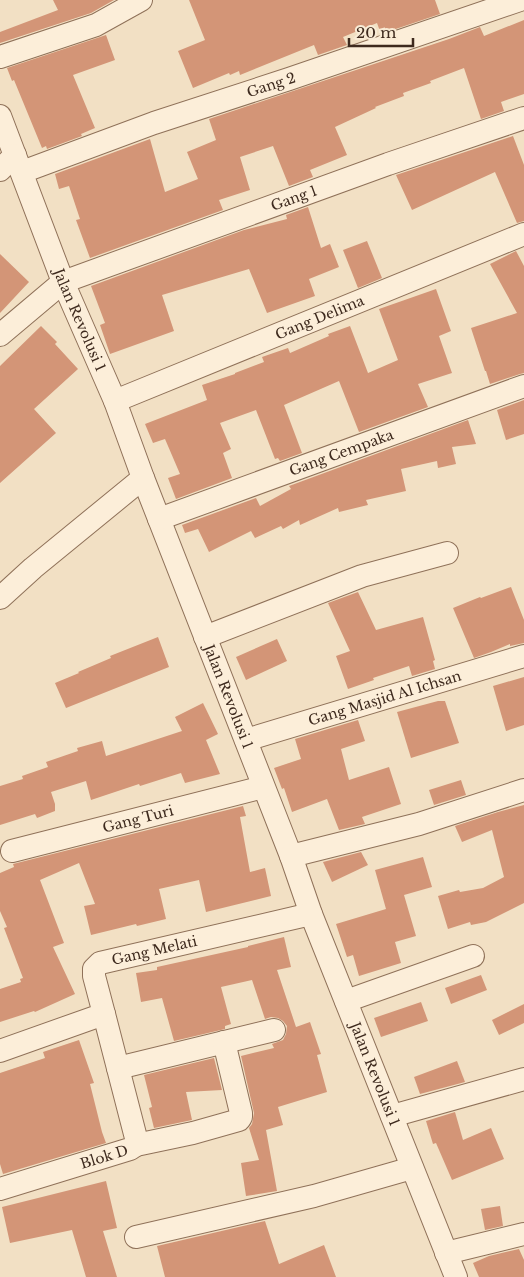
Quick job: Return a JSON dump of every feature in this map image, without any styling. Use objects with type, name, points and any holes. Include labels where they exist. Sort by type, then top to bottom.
[{"type":"street","points":[[0,57],[96,25],[142,0]]},
{"type":"street","name":"Gang 2","points":[[12,166],[154,123],[289,79],[520,0]]},
{"type":"street","name":"Jalan Revolusi 1","points":[[0,116],[12,166],[115,401],[311,914],[456,1277]]},
{"type":"street","name":"Gang 1","points":[[63,282],[388,164],[524,118]]},
{"type":"street","name":"Gang Delima","points":[[115,401],[524,234]]},
{"type":"street","points":[[0,336],[63,282]]},
{"type":"street","name":"Gang Cempaka","points":[[159,519],[524,386]]},
{"type":"street","points":[[0,598],[33,568],[143,478]]},
{"type":"street","points":[[205,637],[362,576],[447,553]]},
{"type":"street","name":"Gang Masjid Al Ichsan","points":[[246,740],[524,656]]},
{"type":"street","name":"Gang Turi","points":[[12,852],[263,786]]},
{"type":"street","points":[[290,856],[419,824],[524,790]]},
{"type":"street","name":"Gang Melati","points":[[104,1014],[94,976],[94,969],[100,964],[311,914]]},
{"type":"street","points":[[346,1001],[473,956]]},
{"type":"street","points":[[0,1050],[104,1014]]},
{"type":"street","name":"Blok D","points":[[0,1189],[136,1145],[136,1138],[104,1014]]},
{"type":"street","points":[[118,1068],[274,1030]]},
{"type":"street","points":[[136,1145],[192,1133],[239,1120],[241,1113],[224,1042]]},
{"type":"street","points":[[392,1116],[524,1079]]},
{"type":"street","points":[[136,1237],[314,1196],[412,1168]]},
{"type":"street","points":[[446,1253],[524,1234]]},
{"type":"building","points":[[53,0],[114,0],[91,13],[0,43],[0,32],[58,10]]},
{"type":"building","points":[[189,0],[435,0],[440,14],[381,34],[377,23],[343,37],[347,45],[318,55],[314,45],[240,75],[239,71],[230,75],[229,73],[193,88],[178,51],[205,40]]},
{"type":"building","points":[[524,20],[524,94],[501,102],[504,111],[481,119],[464,68],[403,93],[404,96],[375,107],[335,127],[347,155],[310,170],[313,177],[289,186],[273,146],[240,157],[250,190],[219,200],[223,210],[90,258],[76,220],[80,219],[69,186],[59,189],[55,174],[150,139],[165,192],[198,179],[187,152],[216,140],[209,119],[480,27],[484,36]]},
{"type":"building","points":[[106,35],[115,60],[73,75],[95,128],[81,134],[82,136],[47,149],[46,146],[42,148],[14,80],[12,81],[7,68]]},
{"type":"building","points":[[513,136],[524,165],[524,221],[517,223],[495,172],[412,210],[396,175]]},
{"type":"building","points":[[308,207],[321,248],[330,244],[339,267],[309,279],[315,296],[267,313],[249,269],[162,295],[174,331],[110,354],[100,325],[105,323],[91,286],[244,230],[287,219],[286,215]]},
{"type":"building","points":[[367,241],[382,278],[358,288],[343,250]]},
{"type":"building","points":[[516,251],[524,266],[524,373],[490,384],[471,328],[517,313],[490,264]]},
{"type":"building","points":[[0,254],[29,282],[0,313]]},
{"type":"building","points":[[436,289],[451,331],[439,336],[452,373],[418,384],[428,407],[359,432],[339,381],[284,405],[302,453],[280,461],[278,458],[275,459],[256,410],[220,423],[231,449],[223,453],[232,478],[176,499],[168,478],[180,474],[165,439],[153,443],[145,424],[207,400],[202,385],[264,362],[262,357],[288,348],[290,353],[329,336],[328,334],[350,326],[368,373],[398,360],[379,309]]},
{"type":"building","points":[[41,326],[57,342],[55,344],[78,369],[34,409],[56,433],[0,483],[0,366]]},
{"type":"building","points":[[524,400],[524,434],[506,440],[497,410]]},
{"type":"building","points":[[468,420],[476,444],[452,447],[456,464],[438,468],[437,461],[401,469],[406,491],[366,500],[368,505],[339,512],[338,508],[300,525],[299,520],[283,529],[281,526],[255,538],[251,531],[209,552],[198,529],[185,533],[182,525],[256,498],[260,506],[291,489],[289,486]]},
{"type":"building","points":[[511,587],[524,620],[524,643],[510,646],[510,644],[474,658],[453,608]]},
{"type":"building","points":[[358,592],[376,630],[423,617],[435,660],[433,661],[435,669],[412,676],[409,666],[348,689],[336,656],[350,651],[328,603]]},
{"type":"building","points":[[158,637],[169,667],[66,708],[55,683],[111,658],[110,656]]},
{"type":"building","points":[[277,639],[287,661],[246,680],[236,657]]},
{"type":"building","points":[[524,677],[524,725],[506,731],[493,686]]},
{"type":"building","points":[[438,701],[445,701],[459,743],[411,758],[397,712]]},
{"type":"building","points":[[203,703],[218,734],[206,740],[220,774],[185,783],[181,773],[140,786],[139,784],[91,800],[86,781],[51,792],[55,811],[37,818],[35,814],[0,825],[0,786],[23,779],[22,776],[48,767],[46,762],[78,751],[77,748],[102,741],[106,756],[182,731],[175,717]]},
{"type":"building","points":[[358,720],[365,741],[341,749],[349,780],[389,767],[401,804],[362,817],[365,824],[339,830],[327,799],[292,812],[284,788],[282,789],[274,768],[301,759],[295,739]]},
{"type":"building","points":[[461,780],[466,795],[434,805],[429,790]]},
{"type":"building","points":[[524,805],[524,903],[486,922],[471,925],[470,922],[448,929],[438,896],[459,890],[460,892],[483,888],[504,877],[492,830],[462,842],[455,826]]},
{"type":"building","points":[[243,806],[246,816],[240,817],[250,872],[265,868],[271,896],[206,912],[199,880],[159,889],[166,919],[91,935],[84,906],[95,904],[79,863],[40,880],[64,943],[53,947],[75,994],[35,1012],[0,1022],[0,989],[21,982],[20,979],[23,978],[4,928],[7,927],[0,911],[0,873],[14,867],[13,864]]},
{"type":"building","points":[[361,852],[368,865],[332,882],[323,862]]},
{"type":"building","points":[[423,857],[432,887],[404,895],[416,936],[395,942],[401,963],[359,976],[353,955],[347,957],[336,924],[386,909],[375,870]]},
{"type":"building","points":[[284,937],[291,967],[277,970],[296,1027],[310,1022],[321,1054],[317,1055],[327,1092],[278,1107],[283,1125],[266,1130],[277,1191],[246,1196],[241,1163],[259,1160],[249,1128],[252,1124],[254,1113],[241,1056],[274,1048],[272,1044],[283,1040],[287,1026],[278,1018],[271,1017],[265,1019],[252,980],[221,987],[231,1024],[225,1026],[225,1029],[174,1041],[162,998],[141,1002],[136,973],[157,970],[157,967]]},
{"type":"building","points":[[481,975],[487,990],[451,1004],[445,988]]},
{"type":"building","points":[[421,1002],[428,1021],[381,1037],[374,1018]]},
{"type":"building","points":[[524,1004],[524,1023],[499,1035],[492,1020]]},
{"type":"building","points":[[79,1040],[94,1083],[90,1084],[106,1143],[3,1174],[0,1164],[0,1073],[45,1058],[43,1052]]},
{"type":"building","points":[[214,1058],[222,1090],[186,1092],[192,1120],[154,1128],[149,1108],[152,1107],[144,1075]]},
{"type":"building","points":[[457,1061],[465,1082],[420,1094],[414,1077]]},
{"type":"building","points":[[455,1112],[463,1140],[491,1128],[504,1159],[452,1180],[436,1143],[433,1144],[426,1121]]},
{"type":"building","points":[[106,1181],[117,1228],[103,1231],[117,1277],[86,1277],[72,1230],[10,1243],[2,1207]]},
{"type":"building","points":[[500,1206],[503,1226],[485,1230],[481,1209]]},
{"type":"building","points":[[265,1221],[279,1264],[324,1245],[336,1277],[165,1277],[157,1246]]},
{"type":"building","points":[[519,1249],[524,1260],[524,1277],[479,1277],[473,1263],[489,1256]]}]
